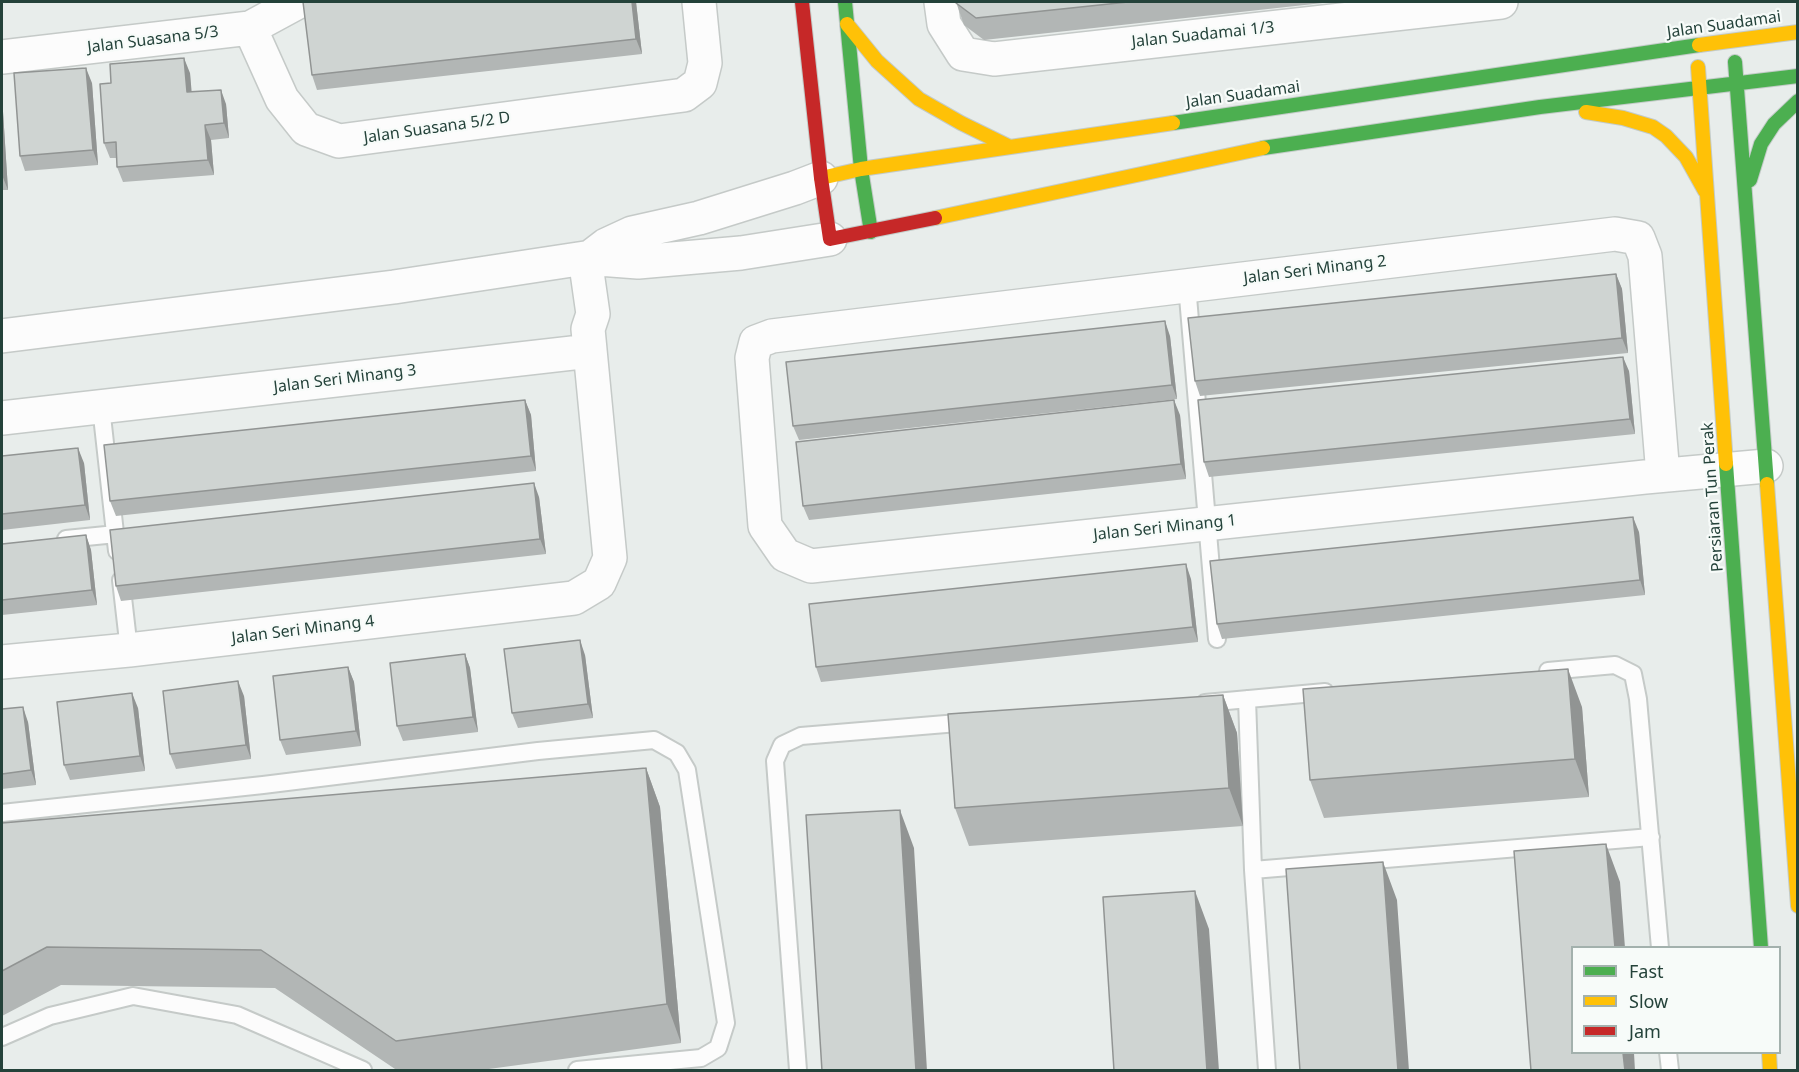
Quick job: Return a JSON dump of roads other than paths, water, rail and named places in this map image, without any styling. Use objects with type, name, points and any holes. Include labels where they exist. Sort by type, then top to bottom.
[{"type":"main road","points":[[802,2],[830,239],[1263,148],[1540,108],[1797,76]]},
{"type":"main road","points":[[845,2],[861,169],[870,232]]},
{"type":"main road","points":[[847,24],[877,61],[919,99],[1010,147]]},
{"type":"main road","name":"Jalan Suadamai","points":[[821,178],[861,169],[1734,39],[1797,32]]},
{"type":"main road","points":[[1734,39],[1797,906]]},
{"type":"main road","name":"Persiaran Tun Perak","points":[[1696,45],[1761,946]]},
{"type":"main road","points":[[1746,192],[1761,144],[1774,124],[1797,101]]},
{"type":"main road","points":[[1540,108],[1605,115],[1653,127],[1666,136],[1686,157],[1708,198]]},
{"type":"main road","points":[[1769,1054],[1770,1071]]},
{"type":"street","name":"Jalan Suasana 5/3","points":[[2,57],[249,28],[298,2]]},
{"type":"street","name":"Jalan Suasana 5/2 D","points":[[249,28],[282,99],[306,129],[339,141],[684,95],[700,83],[705,63],[699,2]]},
{"type":"street","name":"Jalan Suadamai 1/3","points":[[941,2],[944,24],[963,54],[994,59],[1453,4],[1502,2]]},
{"type":"street","points":[[581,259],[632,233],[699,218],[821,178]]},
{"type":"street","name":"Jalan Seri Minang 2","points":[[756,342],[772,336],[1615,234],[1638,238],[1645,256],[1663,475]]},
{"type":"street","points":[[2,336],[394,287],[581,259],[638,262],[741,254],[830,239]]},
{"type":"street","points":[[581,259],[593,314],[585,328]]},
{"type":"street","name":"Jalan Seri Minang 3","points":[[2,418],[101,407],[585,328]]},
{"type":"street","name":"Jalan Seri Minang 4","points":[[2,662],[129,650],[574,598],[600,583],[610,558],[585,328]]},
{"type":"street","name":"Jalan Seri Minang 1","points":[[756,342],[752,358],[765,526],[785,555],[811,566],[1766,466]]},
{"type":"lane","points":[[1187,285],[1217,639]]},
{"type":"lane","points":[[101,407],[129,650]]},
{"type":"lane","points":[[47,541],[116,534]]},
{"type":"lane","points":[[1532,673],[1615,665],[1633,674],[1638,699],[1660,946]]},
{"type":"lane","points":[[1188,704],[1342,690]]},
{"type":"lane","points":[[1247,699],[1253,870],[1267,1071]]},
{"type":"lane","points":[[798,1071],[775,762],[782,745],[801,736],[989,721]]},
{"type":"lane","points":[[2,813],[262,785],[538,751],[654,740],[677,753],[687,770],[726,1023],[718,1048],[702,1058],[577,1071]]},
{"type":"lane","points":[[1253,870],[1651,837]]},
{"type":"lane","points":[[2,1037],[50,1016],[134,996],[237,1015],[363,1071]]},
{"type":"lane","points":[[1668,1054],[1670,1071]]}]
